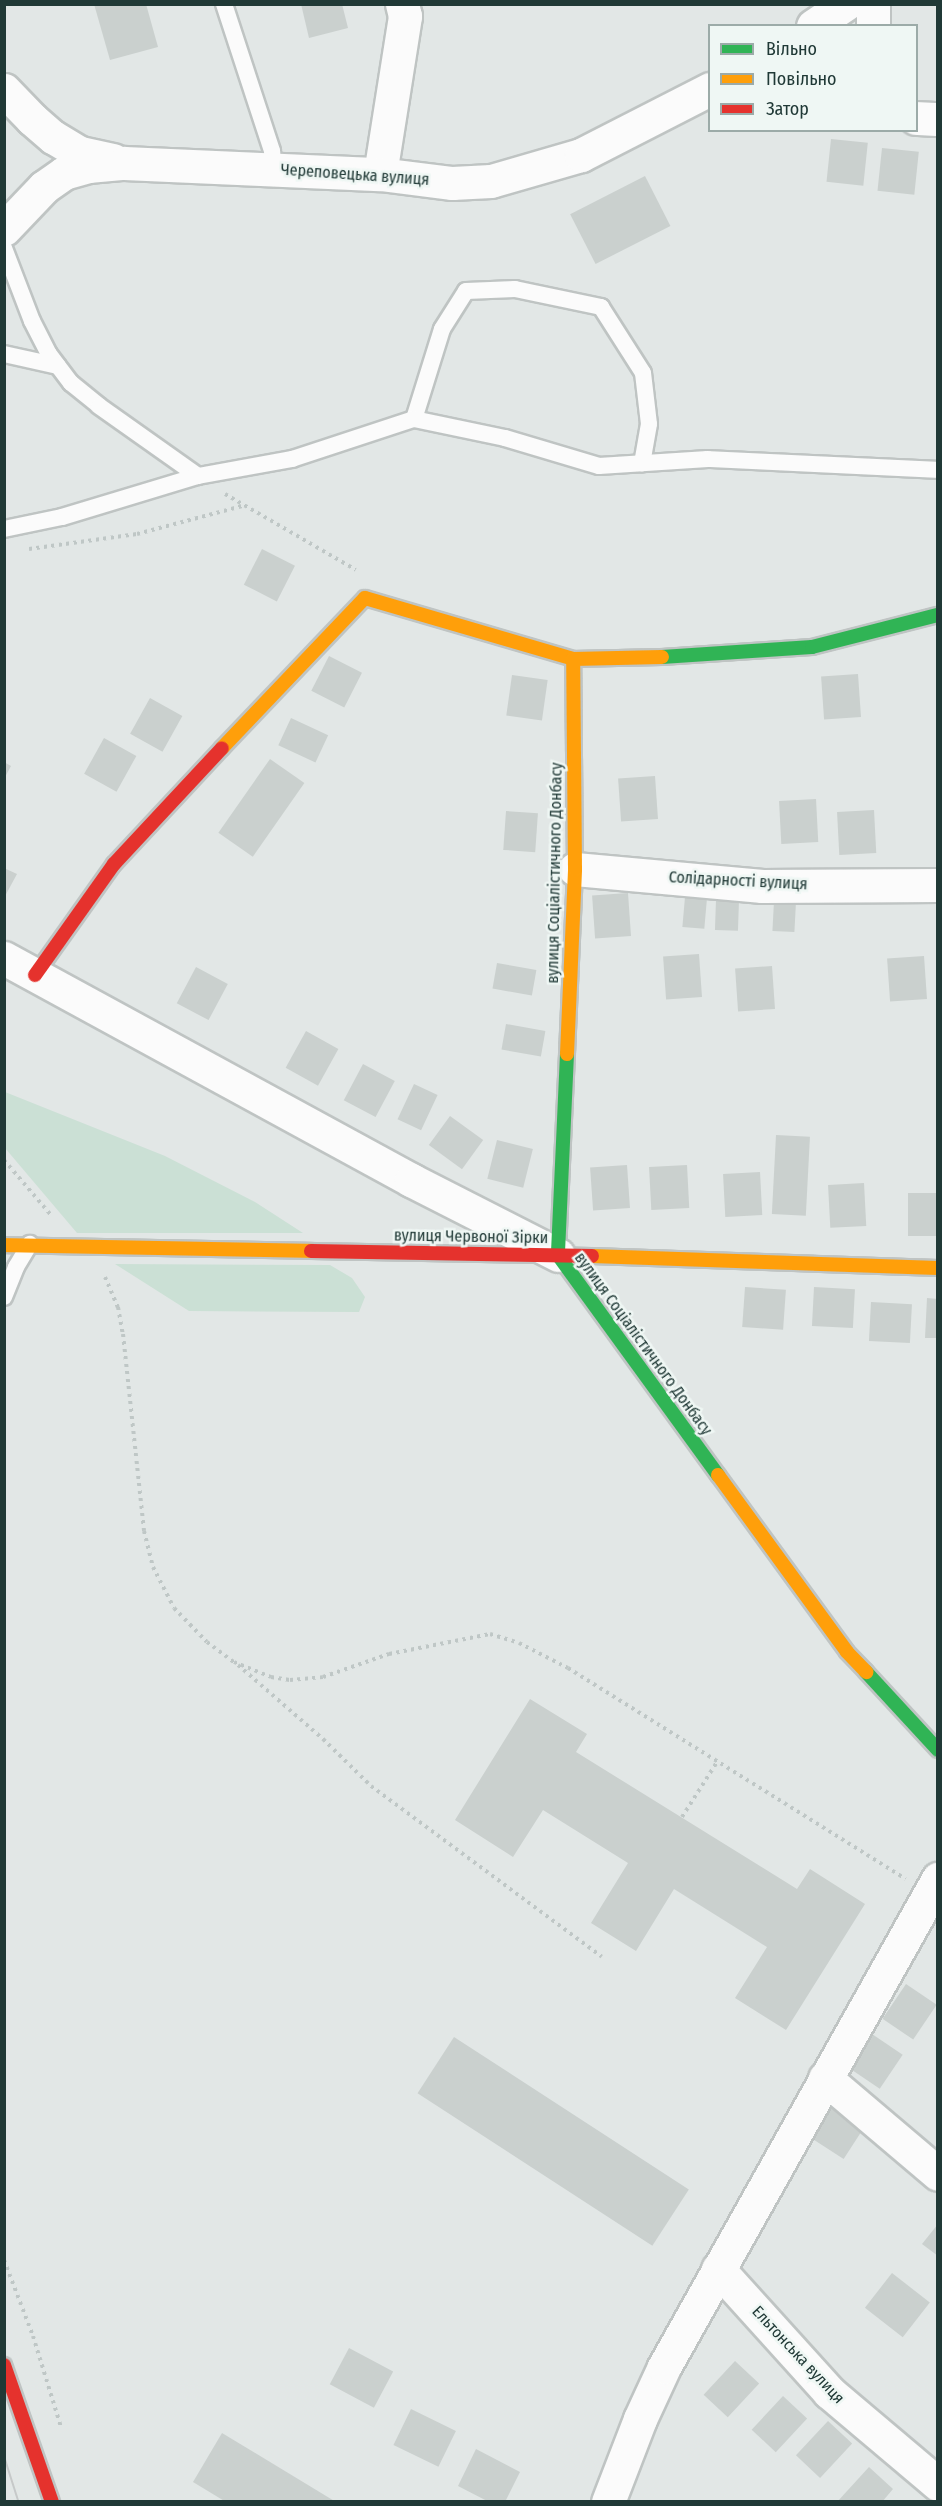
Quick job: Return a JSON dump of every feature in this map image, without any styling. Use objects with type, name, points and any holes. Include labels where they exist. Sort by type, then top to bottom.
[{"type":"street","points":[[380,174],[405,16],[402,4]]},
{"type":"street","points":[[817,24],[852,5],[871,24]]},
{"type":"street","points":[[4,90],[53,137],[80,153],[123,163]]},
{"type":"street","name":"Череповецька вулиця","points":[[4,229],[44,187],[64,173],[88,166],[123,163],[274,169],[380,174],[452,183],[502,178],[581,155],[708,90]]},
{"type":"street","points":[[35,975],[114,864],[144,829],[365,598],[573,659],[648,658],[812,647],[938,615]]},
{"type":"street","name":"вулиця Соціалістичного Донбасу","points":[[573,659],[575,869],[558,1255],[848,1652],[938,1750]]},
{"type":"street","name":"Солідарності вулиця","points":[[575,869],[762,886],[938,885]]},
{"type":"street","points":[[4,958],[411,1180],[558,1255]]},
{"type":"street","name":"вулиця Червоної Зірки","points":[[4,1245],[558,1255],[938,1268]]},
{"type":"street","points":[[608,2502],[613,2482],[654,2388],[718,2269],[933,1886]]},
{"type":"street","points":[[825,2078],[938,2174]]},
{"type":"street","name":"Ельтонська вулиця","points":[[718,2269],[829,2392],[938,2484]]},
{"type":"street","points":[[4,2365],[52,2502]]},
{"type":"lane","points":[[224,4],[272,151],[274,169]]},
{"type":"lane","points":[[4,248],[32,321],[58,366],[71,383],[99,406],[198,476]]},
{"type":"lane","points":[[414,419],[442,329],[466,291],[515,289],[601,307],[643,373],[649,424],[642,463]]},
{"type":"lane","points":[[4,354],[58,366]]},
{"type":"lane","points":[[4,529],[62,517],[198,476],[292,459],[414,419],[505,438],[599,465],[708,459],[938,470]]},
{"type":"lane","points":[[5,1293],[16,1267],[30,1244]]},
{"type":"path","points":[[198,476],[242,506],[358,571]]},
{"type":"path","points":[[27,549],[137,534],[242,506]]},
{"type":"path","points":[[4,1160],[105,1277],[118,1306],[144,1531],[153,1567],[174,1608],[207,1642],[234,1662],[323,1739],[371,1786],[602,1957]]},
{"type":"path","points":[[234,1662],[271,1677],[290,1680],[323,1677],[389,1654],[490,1634],[519,1643],[568,1668],[717,1762],[933,1886]]},
{"type":"path","points":[[682,1817],[717,1762]]},
{"type":"path","points":[[4,2260],[33,2336],[63,2435]]},
{"type":"green space","points":[[5,1092],[165,1156],[255,1202],[303,1233],[77,1233],[5,1148]]},
{"type":"green space","points":[[115,1264],[330,1265],[352,1278],[365,1297],[359,1312],[189,1311]]},
{"type":"building","points":[[94,4],[146,4],[158,47],[110,60]]},
{"type":"building","points":[[301,4],[342,4],[348,28],[309,38]]},
{"type":"building","points":[[831,139],[868,143],[863,186],[827,182]]},
{"type":"building","points":[[882,148],[919,152],[914,195],[878,191]]},
{"type":"building","points":[[645,176],[670,226],[596,264],[570,214]]},
{"type":"building","points":[[262,549],[295,566],[277,601],[244,585]]},
{"type":"building","points":[[329,656],[362,673],[344,708],[311,691]]},
{"type":"building","points":[[858,674],[861,717],[824,719],[821,677]]},
{"type":"building","points":[[512,675],[548,680],[542,721],[506,716]]},
{"type":"building","points":[[150,698],[182,716],[162,752],[130,734]]},
{"type":"building","points":[[291,718],[328,735],[315,763],[278,745]]},
{"type":"building","points":[[104,738],[136,756],[116,792],[84,774]]},
{"type":"building","points":[[270,759],[304,783],[253,857],[218,833]]},
{"type":"building","points":[[4,762],[11,766],[4,779]]},
{"type":"building","points":[[655,776],[658,819],[621,821],[618,779]]},
{"type":"building","points":[[816,799],[818,842],[781,844],[779,801]]},
{"type":"building","points":[[874,810],[876,853],[839,855],[837,812]]},
{"type":"building","points":[[506,811],[538,813],[535,852],[503,850]]},
{"type":"building","points":[[4,868],[17,874],[4,898]]},
{"type":"building","points":[[628,893],[631,936],[595,938],[592,896]]},
{"type":"building","points":[[685,897],[707,899],[704,929],[682,927]]},
{"type":"building","points":[[716,900],[739,901],[738,931],[715,930]]},
{"type":"building","points":[[774,901],[796,902],[794,932],[772,931]]},
{"type":"building","points":[[699,954],[702,997],[666,999],[663,957]]},
{"type":"building","points":[[924,956],[927,999],[890,1001],[887,959]]},
{"type":"building","points":[[497,963],[536,970],[532,996],[492,989]]},
{"type":"building","points":[[772,966],[775,1009],[738,1011],[735,969]]},
{"type":"building","points":[[196,967],[228,984],[209,1020],[177,1003]]},
{"type":"building","points":[[506,1024],[545,1031],[541,1057],[501,1050]]},
{"type":"building","points":[[306,1031],[338,1049],[318,1086],[286,1068]]},
{"type":"building","points":[[363,1064],[395,1081],[376,1117],[344,1100]]},
{"type":"building","points":[[414,1084],[438,1095],[421,1130],[398,1119]]},
{"type":"building","points":[[450,1116],[483,1140],[462,1169],[429,1145]]},
{"type":"building","points":[[776,1135],[810,1137],[806,1216],[772,1214]]},
{"type":"building","points":[[497,1140],[533,1149],[523,1188],[487,1179]]},
{"type":"building","points":[[627,1165],[630,1208],[593,1210],[590,1168]]},
{"type":"building","points":[[687,1165],[689,1208],[651,1210],[649,1167]]},
{"type":"building","points":[[760,1172],[762,1215],[725,1217],[723,1174]]},
{"type":"building","points":[[864,1183],[866,1226],[830,1228],[828,1185]]},
{"type":"building","points":[[908,1193],[938,1193],[938,1236],[908,1236]]},
{"type":"building","points":[[745,1287],[786,1290],[783,1330],[742,1327]]},
{"type":"building","points":[[814,1287],[855,1289],[853,1328],[812,1326]]},
{"type":"building","points":[[927,1298],[938,1299],[938,1338],[925,1338]]},
{"type":"building","points":[[871,1302],[912,1304],[910,1343],[869,1341]]},
{"type":"building","points":[[530,1699],[587,1734],[576,1752],[797,1889],[810,1869],[865,1904],[786,2030],[735,1998],[767,1947],[674,1889],[636,1951],[591,1923],[628,1863],[543,1810],[513,1857],[455,1820]]},
{"type":"building","points":[[906,1984],[937,2005],[913,2040],[883,2019]]},
{"type":"building","points":[[872,2034],[903,2055],[880,2089],[849,2068]]},
{"type":"building","points":[[454,2037],[689,2189],[652,2246],[418,2093]]},
{"type":"building","points":[[828,2106],[863,2129],[844,2159],[808,2136]]},
{"type":"building","points":[[938,2224],[938,2256],[922,2244]]},
{"type":"building","points":[[892,2273],[930,2303],[903,2337],[865,2308]]},
{"type":"building","points":[[349,2348],[393,2371],[374,2408],[330,2384]]},
{"type":"building","points":[[735,2361],[759,2384],[728,2417],[704,2395]]},
{"type":"building","points":[[783,2396],[807,2419],[776,2452],[752,2430]]},
{"type":"building","points":[[411,2409],[456,2431],[438,2467],[393,2445]]},
{"type":"building","points":[[828,2421],[852,2444],[820,2478],[796,2455]]},
{"type":"building","points":[[222,2433],[336,2502],[226,2502],[193,2482]]},
{"type":"building","points":[[476,2449],[520,2472],[505,2502],[489,2502],[458,2486]]},
{"type":"building","points":[[869,2467],[893,2489],[882,2502],[837,2502]]},
{"type":"tram line","points":[[4,2455],[19,2502]]},
{"type":"traffic: fast","points":[[662,657],[812,647],[938,615]]},
{"type":"traffic: fast","points":[[567,1054],[558,1255],[718,1475]]},
{"type":"traffic: fast","points":[[866,1672],[938,1750]]},
{"type":"traffic: slow","points":[[222,748],[365,598],[573,659],[662,657]]},
{"type":"traffic: slow","points":[[567,1054],[575,869],[573,659]]},
{"type":"traffic: slow","points":[[4,1245],[311,1251]]},
{"type":"traffic: slow","points":[[592,1256],[938,1268]]},
{"type":"traffic: slow","points":[[718,1475],[847,1652],[866,1672]]},
{"type":"traffic: jam","points":[[35,975],[114,864],[222,748]]},
{"type":"traffic: jam","points":[[311,1251],[592,1256]]},
{"type":"traffic: jam","points":[[4,2365],[52,2502]]}]
